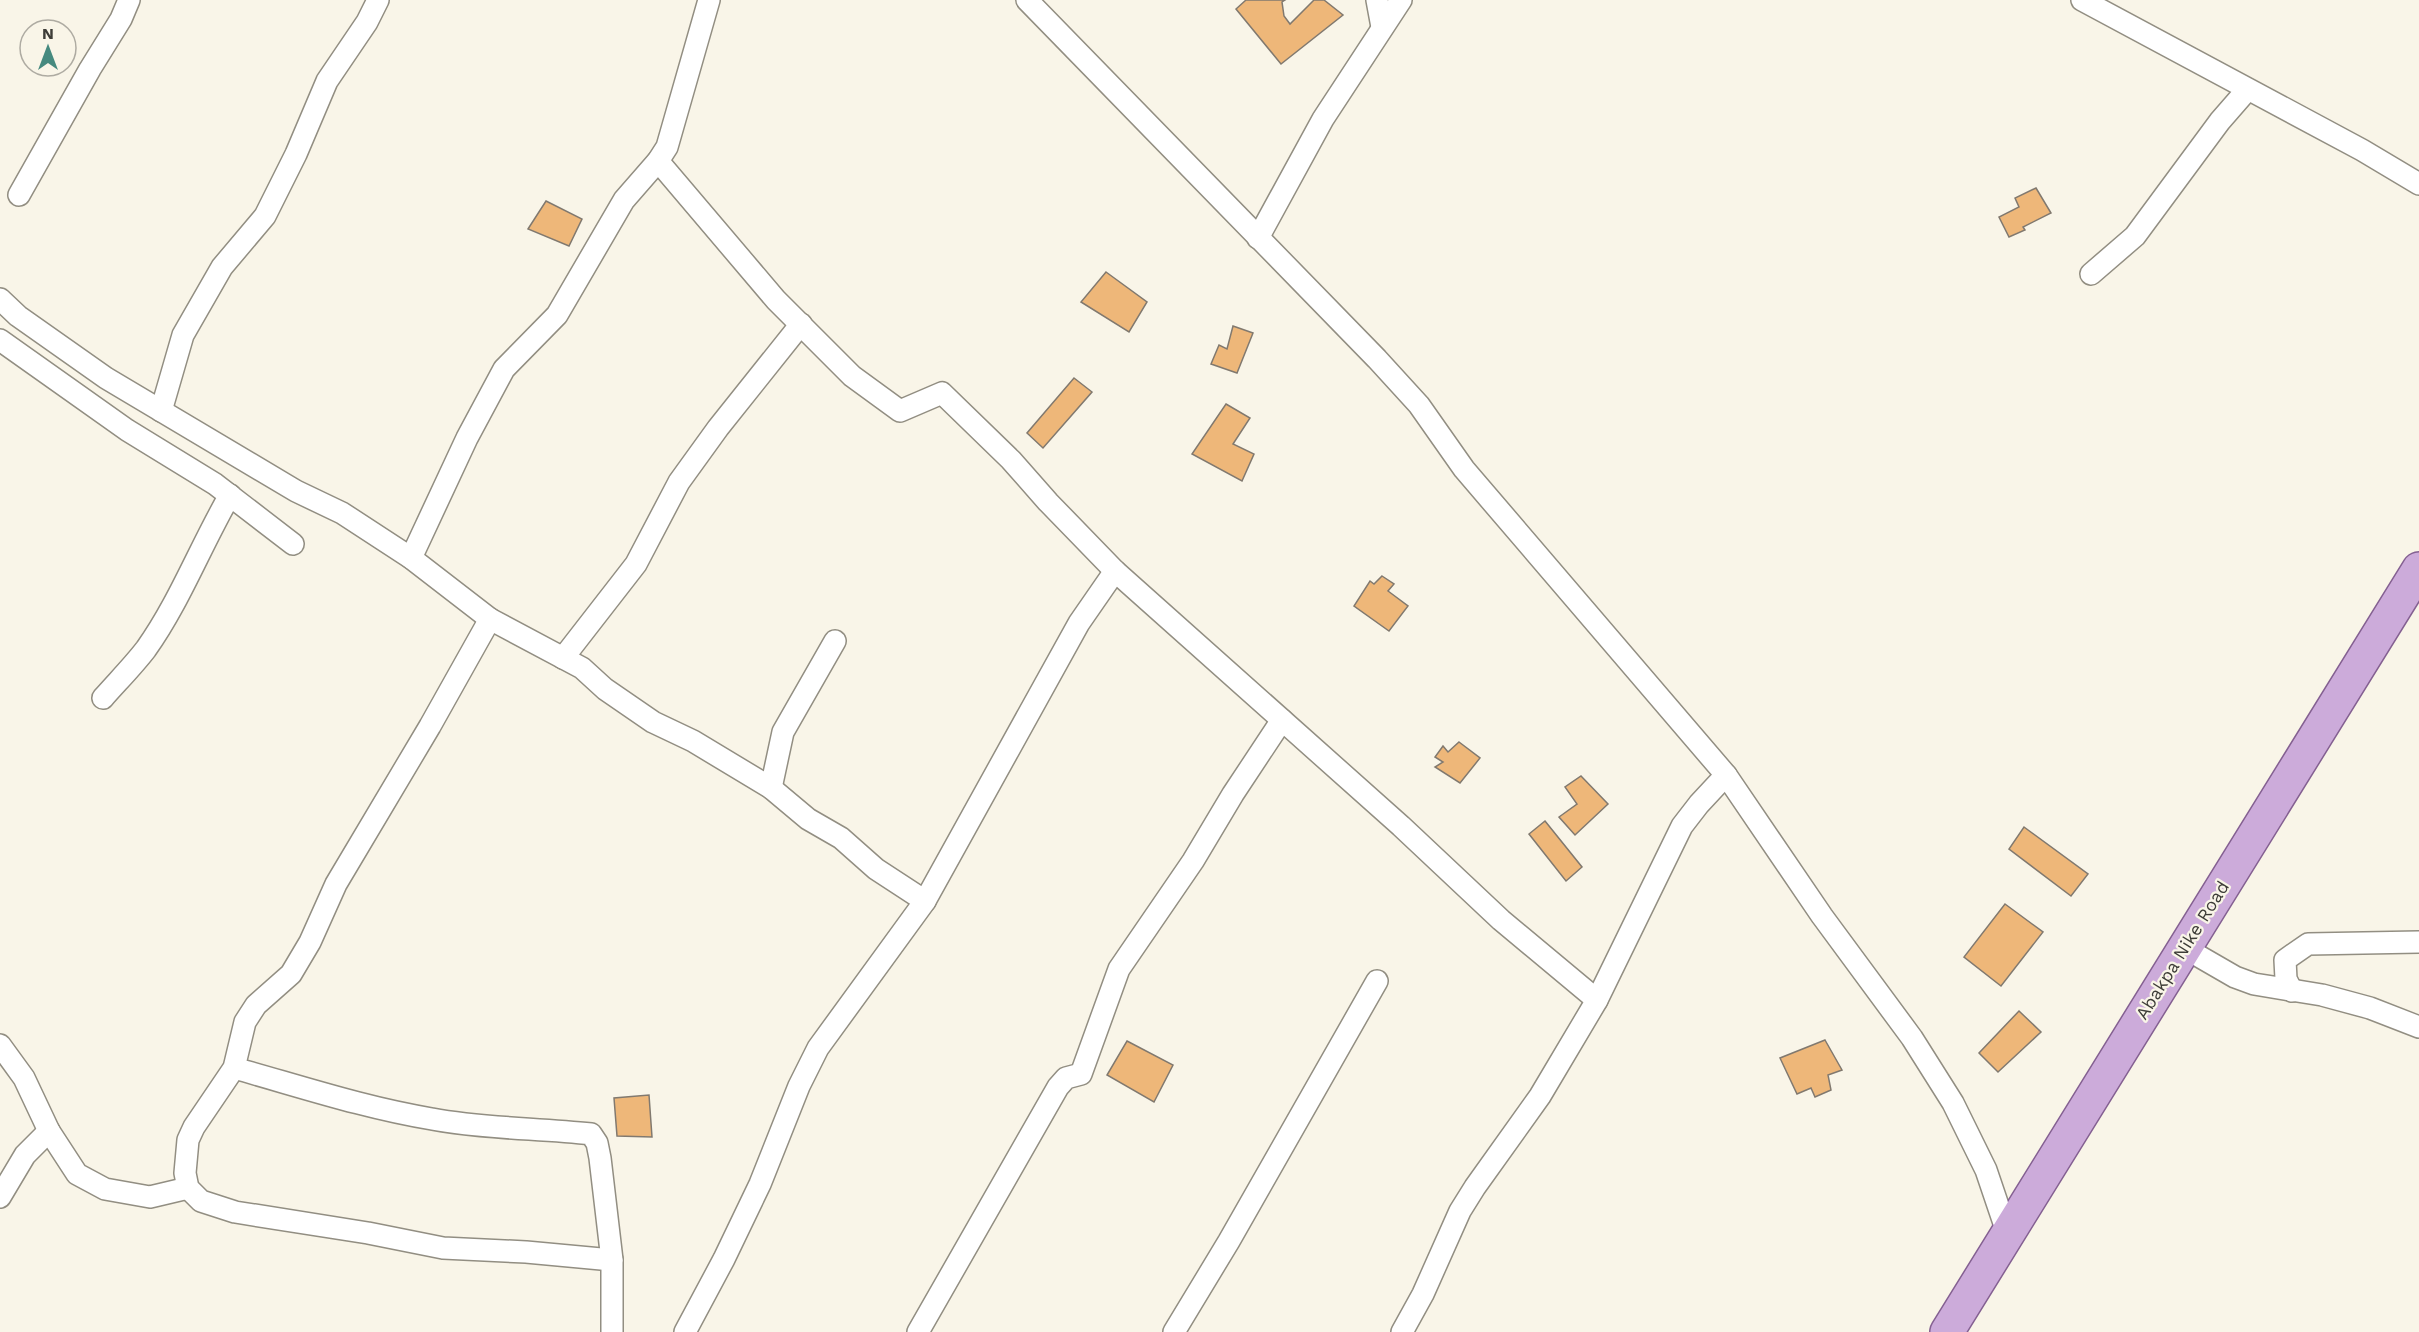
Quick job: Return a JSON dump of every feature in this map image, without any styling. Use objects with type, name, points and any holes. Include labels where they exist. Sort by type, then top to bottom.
[{"type":"main road","name":"Abakpa Nike Road","points":[[1947,1332],[2183,947],[2419,569]]},
{"type":"street","points":[[19,195],[121,19],[129,0]]},
{"type":"street","points":[[161,411],[183,335],[222,267],[265,216],[296,154],[327,81],[367,22],[378,0]]},
{"type":"street","points":[[411,558],[467,438],[504,369],[556,315],[624,200],[658,161],[666,147],[709,0]]},
{"type":"street","points":[[1027,0],[1419,405],[1464,469],[1726,775],[1822,916],[1912,1038],[1953,1103],[1986,1170],[2007,1233]]},
{"type":"street","points":[[1377,0],[1382,27]]},
{"type":"street","points":[[1258,238],[1323,119],[1401,0]]},
{"type":"street","points":[[2082,0],[2362,150],[2419,184]]},
{"type":"street","points":[[2091,274],[2135,236],[2220,121],[2247,90]]},
{"type":"street","points":[[658,161],[776,300],[852,376],[900,411],[942,393],[1011,460],[1115,571],[1401,826],[1501,920],[1597,1000]]},
{"type":"street","points":[[0,299],[18,316],[106,378],[296,491],[342,513],[411,558],[490,619],[591,674],[605,689],[653,722],[693,741],[771,788],[808,819],[841,838],[876,869],[925,901]]},
{"type":"street","points":[[563,658],[636,564],[678,482],[801,324]]},
{"type":"street","points":[[0,340],[127,430],[230,495],[293,544]]},
{"type":"street","points":[[103,698],[145,650],[171,607],[230,495]]},
{"type":"street","points":[[685,1332],[760,1185],[799,1086],[818,1048],[925,901],[1074,633],[1115,571]]},
{"type":"street","points":[[490,619],[430,726],[336,884],[310,942],[291,974],[256,1005],[245,1022],[234,1068],[194,1127],[188,1140],[185,1173],[188,1188],[201,1201],[235,1212],[368,1233],[435,1247],[612,1260]]},
{"type":"street","points":[[771,788],[783,732],[835,641]]},
{"type":"street","points":[[918,1332],[1058,1087],[1066,1078],[1081,1074],[1119,969],[1193,861],[1233,794],[1282,720]]},
{"type":"street","points":[[1402,1332],[1475,1187],[1540,1096],[1597,1000],[1682,826],[1726,775]]},
{"type":"street","points":[[2292,991],[2286,979],[2285,960],[2308,944],[2419,942]]},
{"type":"street","points":[[2183,947],[2254,984],[2322,995],[2370,1008],[2419,1027]]},
{"type":"street","points":[[1174,1332],[1235,1231],[1377,981]]},
{"type":"street","points":[[0,1045],[24,1078],[49,1131],[77,1174],[105,1189],[150,1197],[188,1188]]},
{"type":"street","points":[[234,1068],[365,1105],[433,1120],[591,1134],[597,1143],[600,1158],[612,1260],[612,1332]]},
{"type":"street","points":[[0,1197],[25,1155],[49,1131]]},
{"type":"building","points":[[1246,0],[1285,0],[1282,2],[1284,16],[1290,24],[1314,0],[1324,0],[1343,15],[1281,64],[1236,9]]},
{"type":"building","points":[[2036,188],[2051,213],[2023,227],[2025,230],[2009,237],[1999,217],[2019,207],[2015,198]]},
{"type":"building","points":[[546,201],[582,219],[569,246],[528,229]]},
{"type":"building","points":[[1106,272],[1147,302],[1129,332],[1081,302]]},
{"type":"building","points":[[1233,326],[1253,333],[1237,373],[1211,364],[1219,345],[1227,349]]},
{"type":"building","points":[[1074,378],[1092,392],[1043,448],[1027,433]]},
{"type":"building","points":[[1226,404],[1250,418],[1233,444],[1254,454],[1242,481],[1192,454]]},
{"type":"building","points":[[1382,576],[1394,584],[1388,591],[1408,606],[1389,631],[1354,606],[1370,581],[1374,584]]},
{"type":"building","points":[[1459,742],[1480,758],[1460,783],[1435,767],[1443,762],[1435,757],[1443,746],[1448,752]]},
{"type":"building","points":[[1581,776],[1608,804],[1575,835],[1559,817],[1577,804],[1565,787]]},
{"type":"building","points":[[1545,821],[1582,867],[1566,881],[1529,834]]},
{"type":"building","points":[[2024,827],[2088,874],[2071,896],[2009,849]]},
{"type":"building","points":[[2005,904],[2043,932],[2001,986],[1964,957]]},
{"type":"building","points":[[2019,1011],[2041,1032],[1998,1072],[1979,1053]]},
{"type":"building","points":[[1825,1040],[1842,1070],[1828,1075],[1831,1090],[1815,1097],[1811,1088],[1797,1094],[1780,1058]]},
{"type":"building","points":[[1127,1041],[1173,1065],[1154,1102],[1107,1075]]},
{"type":"building","points":[[649,1095],[652,1137],[617,1136],[614,1098]]}]
